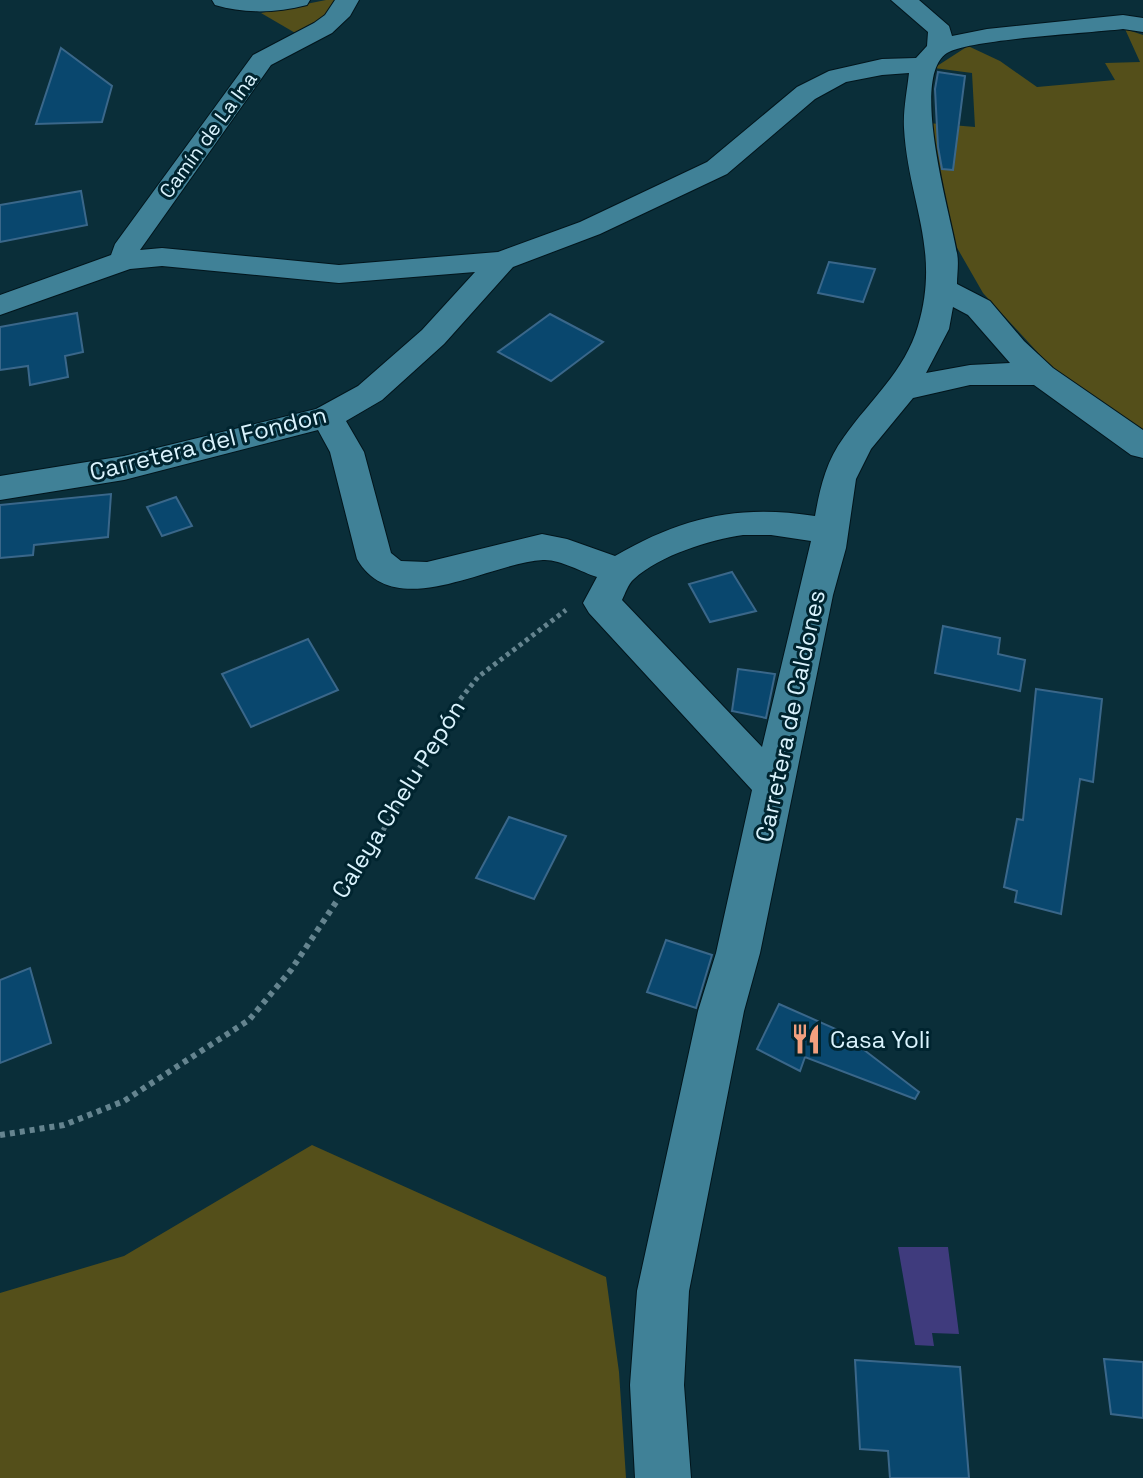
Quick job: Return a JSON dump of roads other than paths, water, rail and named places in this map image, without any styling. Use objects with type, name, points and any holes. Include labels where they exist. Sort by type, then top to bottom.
[{"type":"street","points":[[230,2],[260,5],[298,0]]},
{"type":"street","name":"Camín de La Ina","points":[[126,260],[125,250],[262,60],[317,32],[342,15],[347,0]]},
{"type":"street","points":[[903,0],[923,13],[940,31],[931,56]]},
{"type":"street","points":[[230,2],[298,39]]},
{"type":"street","points":[[0,306],[126,260],[162,257],[339,274],[502,261],[590,228],[717,168],[806,93],[838,76],[931,56],[987,36],[1130,16]]},
{"type":"street","name":"Carretera de Caldones","points":[[663,1478],[657,1385],[663,1291],[721,1011],[738,953],[775,787],[839,479],[856,444],[901,391],[933,329],[942,288],[943,257],[917,127],[931,56]]},
{"type":"street","name":"Carretera del Fondon","points":[[0,488],[124,468],[327,417],[370,393],[433,337],[502,261]]},
{"type":"street","points":[[942,288],[979,308],[1013,348],[1042,375],[1143,447]]},
{"type":"street","points":[[901,391],[943,377],[1011,371],[1042,375]]},
{"type":"street","points":[[327,417],[347,452],[375,559],[393,574],[427,575],[542,547],[554,548],[618,571]]},
{"type":"street","points":[[775,787],[602,603],[618,571],[672,541],[715,526],[763,522],[830,531]]},
{"type":"place","name":"Casa Yoli","points":[[806,1039]]}]
